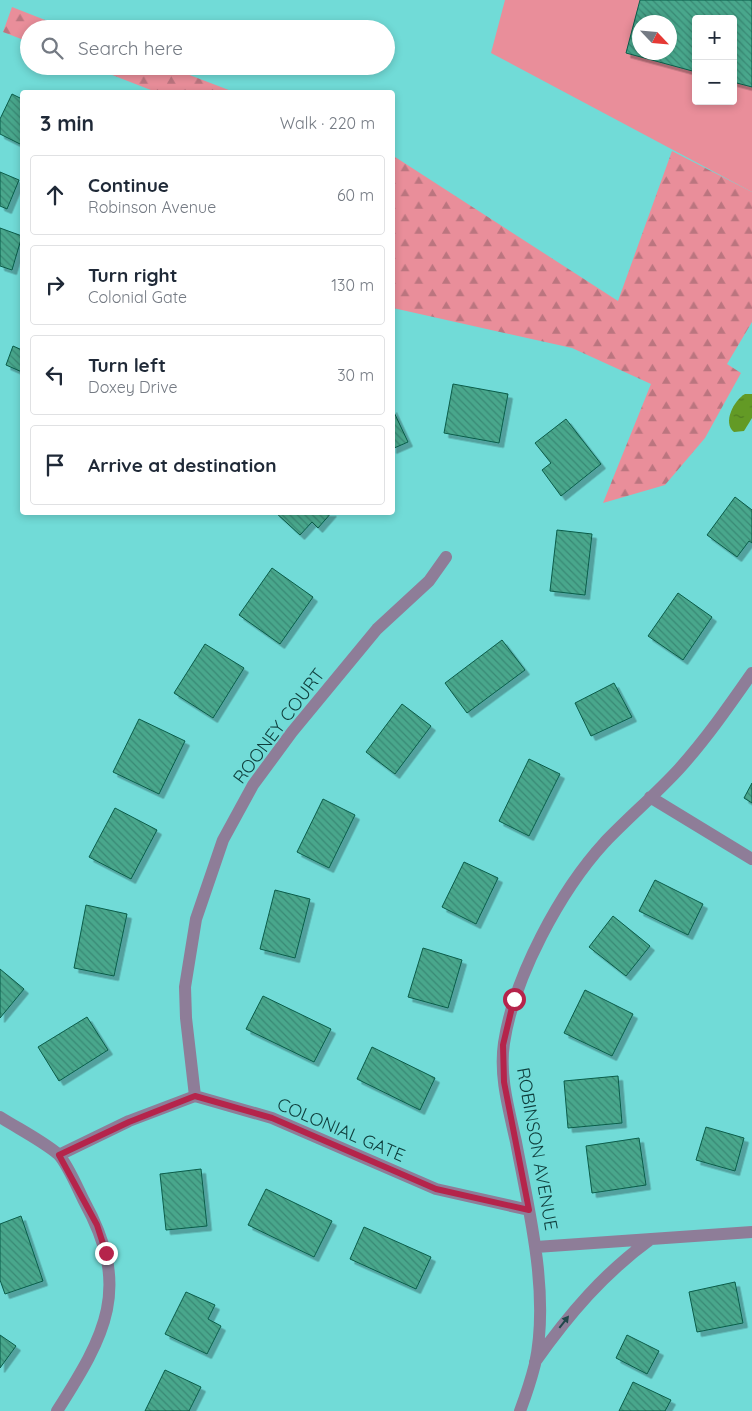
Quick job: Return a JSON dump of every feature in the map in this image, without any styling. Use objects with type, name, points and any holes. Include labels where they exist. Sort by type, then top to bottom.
[{"type":"street","name":"ROONEY COURT","points":[[195,1096],[186,1018],[185,987],[196,920],[223,840],[253,785],[292,732],[377,629],[428,581],[446,557]]},
{"type":"street","name":"ROBINSON AVENUE","points":[[520,1411],[535,1362],[539,1316],[536,1247],[504,1082],[503,1045],[514,999],[534,952],[563,898],[604,844],[708,735],[752,673]]},
{"type":"street","points":[[650,797],[752,859]]},
{"type":"street","points":[[59,1155],[129,1122],[195,1096]]},
{"type":"street","name":"COLONIAL GATE","points":[[195,1096],[272,1118],[436,1189],[529,1210]]},
{"type":"street","points":[[0,1118],[59,1155],[97,1225],[106,1253],[110,1301],[105,1324],[85,1366],[56,1411]]},
{"type":"street","points":[[536,1247],[752,1232]]},
{"type":"street","points":[[535,1362],[571,1313],[591,1291],[615,1267],[652,1238]]},
{"type":"green space","points":[[505,0],[752,0],[752,192],[491,53]]},
{"type":"green space","points":[[12,7],[45,20],[20,20],[20,39],[3,32]]},
{"type":"green space","points":[[112,75],[190,75],[229,90],[151,90]]},
{"type":"green space","points":[[672,151],[752,192],[752,322],[727,364],[741,373],[705,438],[665,485],[603,503],[651,384],[572,348],[395,308],[395,157],[618,301]]},
{"type":"water","points":[[745,394],[752,394],[752,418],[744,431],[734,432],[729,423],[729,418],[737,401]]},
{"type":"building","points":[[640,0],[752,0],[752,87],[737,83],[737,15],[692,15],[692,71],[652,60],[677,60],[677,15],[636,15]]},
{"type":"building","points":[[632,30],[632,55],[626,53]]},
{"type":"building","points":[[12,94],[20,98],[20,144],[0,134],[0,119]]},
{"type":"building","points":[[0,172],[19,180],[7,209],[0,206]]},
{"type":"building","points":[[0,228],[20,235],[20,243],[12,270],[0,266]]},
{"type":"building","points":[[13,346],[20,349],[20,371],[6,365]]},
{"type":"building","points":[[453,384],[508,394],[499,443],[444,433]]},
{"type":"building","points":[[395,414],[408,442],[395,448]]},
{"type":"building","points":[[566,419],[601,464],[561,496],[542,470],[551,463],[535,443]]},
{"type":"building","points":[[735,497],[752,510],[752,543],[749,541],[737,557],[707,535]]},
{"type":"building","points":[[278,515],[329,515],[318,528],[312,522],[300,535]]},
{"type":"building","points":[[557,530],[592,534],[585,595],[550,591]]},
{"type":"building","points":[[272,568],[313,597],[280,644],[239,615]]},
{"type":"building","points":[[678,593],[712,617],[683,660],[648,636]]},
{"type":"building","points":[[502,640],[525,670],[467,713],[445,683]]},
{"type":"building","points":[[205,644],[244,668],[213,718],[174,693]]},
{"type":"building","points":[[614,683],[632,717],[591,736],[575,703]]},
{"type":"building","points":[[402,704],[431,726],[395,774],[366,752]]},
{"type":"building","points":[[139,719],[185,741],[159,794],[113,772]]},
{"type":"building","points":[[529,759],[560,774],[529,836],[499,821]]},
{"type":"building","points":[[752,783],[752,803],[744,798]]},
{"type":"building","points":[[323,799],[355,815],[329,868],[297,852]]},
{"type":"building","points":[[115,808],[157,830],[131,879],[89,857]]},
{"type":"building","points":[[464,862],[498,878],[476,924],[442,907]]},
{"type":"building","points":[[655,880],[703,904],[688,935],[639,911]]},
{"type":"building","points":[[275,890],[310,899],[295,958],[260,949]]},
{"type":"building","points":[[86,905],[127,914],[114,976],[74,968]]},
{"type":"building","points":[[613,916],[650,946],[626,976],[589,947]]},
{"type":"building","points":[[423,948],[462,960],[448,1008],[408,997]]},
{"type":"building","points":[[0,969],[24,989],[0,1018]]},
{"type":"building","points":[[585,990],[633,1014],[612,1056],[564,1033]]},
{"type":"building","points":[[263,996],[331,1029],[314,1062],[246,1029]]},
{"type":"building","points":[[87,1017],[108,1050],[59,1081],[38,1047]]},
{"type":"building","points":[[372,1047],[435,1078],[420,1110],[357,1079]]},
{"type":"building","points":[[618,1076],[622,1123],[568,1128],[564,1081]]},
{"type":"building","points":[[706,1127],[744,1138],[735,1171],[696,1160]]},
{"type":"building","points":[[639,1138],[646,1185],[592,1193],[586,1146]]},
{"type":"building","points":[[201,1169],[207,1226],[166,1230],[160,1174]]},
{"type":"building","points":[[266,1189],[332,1221],[314,1257],[248,1225]]},
{"type":"building","points":[[21,1216],[43,1281],[5,1294],[0,1280],[0,1224]]},
{"type":"building","points":[[364,1227],[431,1257],[416,1289],[350,1259]]},
{"type":"building","points":[[735,1282],[743,1323],[697,1332],[689,1292]]},
{"type":"building","points":[[186,1292],[215,1305],[208,1319],[221,1326],[207,1354],[165,1334]]},
{"type":"building","points":[[0,1335],[16,1346],[0,1368]]},
{"type":"building","points":[[627,1335],[659,1351],[647,1374],[616,1358]]},
{"type":"building","points":[[165,1370],[201,1387],[189,1411],[145,1411]]},
{"type":"building","points":[[633,1382],[671,1400],[665,1411],[619,1411]]},
{"type":"route","points":[[106,1253],[97,1225],[59,1155],[129,1122],[195,1096],[272,1118],[436,1189],[529,1210],[504,1082],[503,1045],[514,999]]}]
